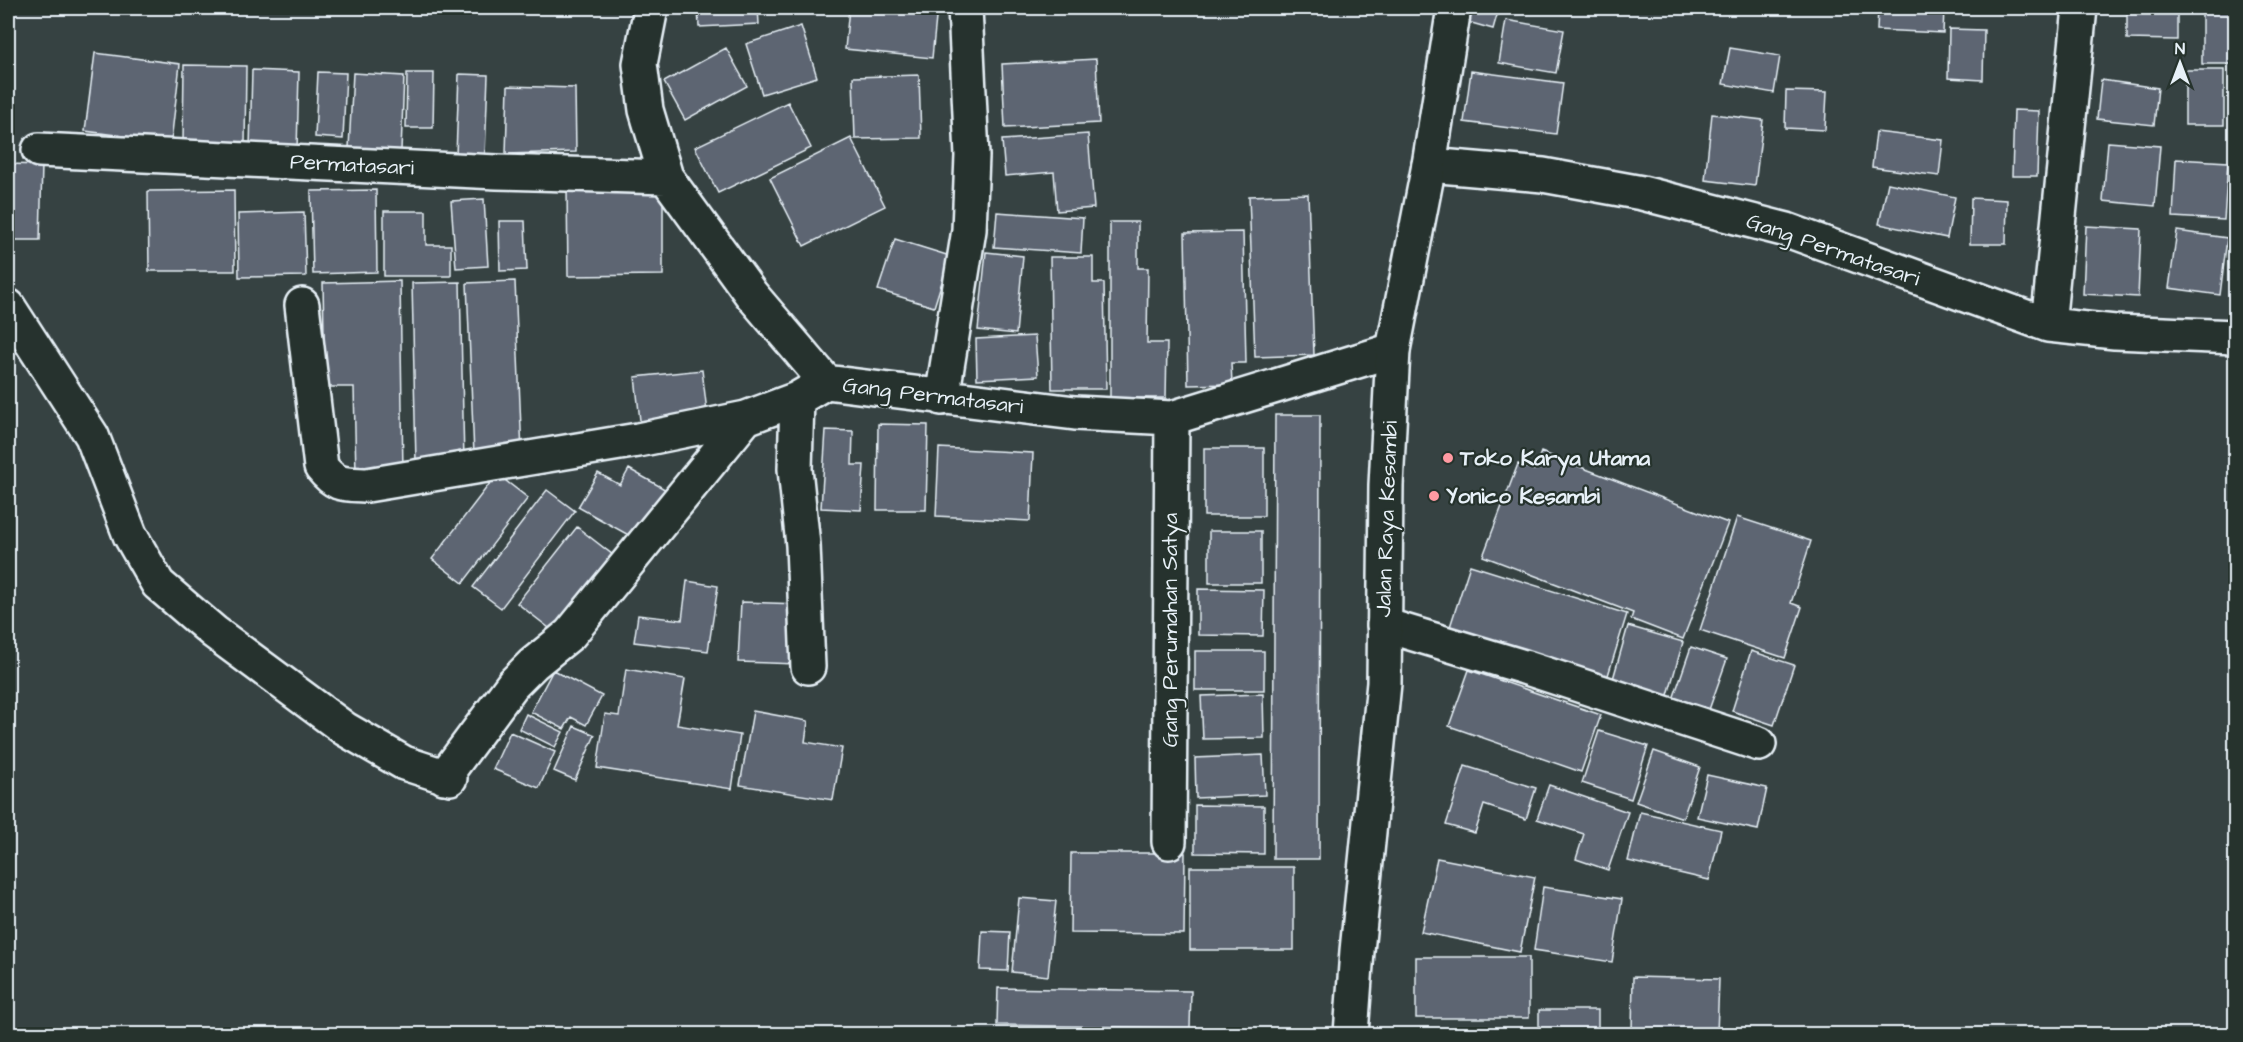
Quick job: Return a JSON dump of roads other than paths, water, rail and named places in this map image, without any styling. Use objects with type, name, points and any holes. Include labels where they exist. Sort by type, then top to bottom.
[{"type":"street","name":"Gang Permatasari","points":[[651,8],[640,64],[646,110],[666,177],[751,294],[825,382],[1075,413],[1172,418],[1393,350]]},
{"type":"street","points":[[942,398],[969,230],[972,156],[965,8]]},
{"type":"street","name":"Jalan Raya Kesambi","points":[[1351,1035],[1357,951],[1384,683],[1386,485],[1393,350],[1429,165],[1454,8]]},
{"type":"street","points":[[2048,325],[2080,8]]},
{"type":"street","name":"Permatasari","points":[[39,150],[520,173],[666,177]]},
{"type":"street","name":"Gang Permatasari","points":[[1429,165],[1543,175],[1665,198],[1787,230],[2048,325],[2115,332],[2235,337]]},
{"type":"street","points":[[302,305],[321,467],[331,479],[343,484],[367,485],[638,440],[746,418],[797,399],[825,382]]},
{"type":"street","points":[[8,306],[92,436],[130,535],[158,584],[214,632],[345,729],[404,763],[447,777],[513,684],[533,664],[570,634],[746,418]]},
{"type":"street","points":[[797,399],[795,469],[803,545],[808,667]]},
{"type":"street","name":"Gang Perumahan Satya","points":[[1169,842],[1172,418]]},
{"type":"street","points":[[1384,625],[1524,667],[1759,744]]},
{"type":"place","name":"Toko Karya Utama","points":[[1448,458]]},
{"type":"place","name":"Yonico Kesambi","points":[[1434,496]]}]
